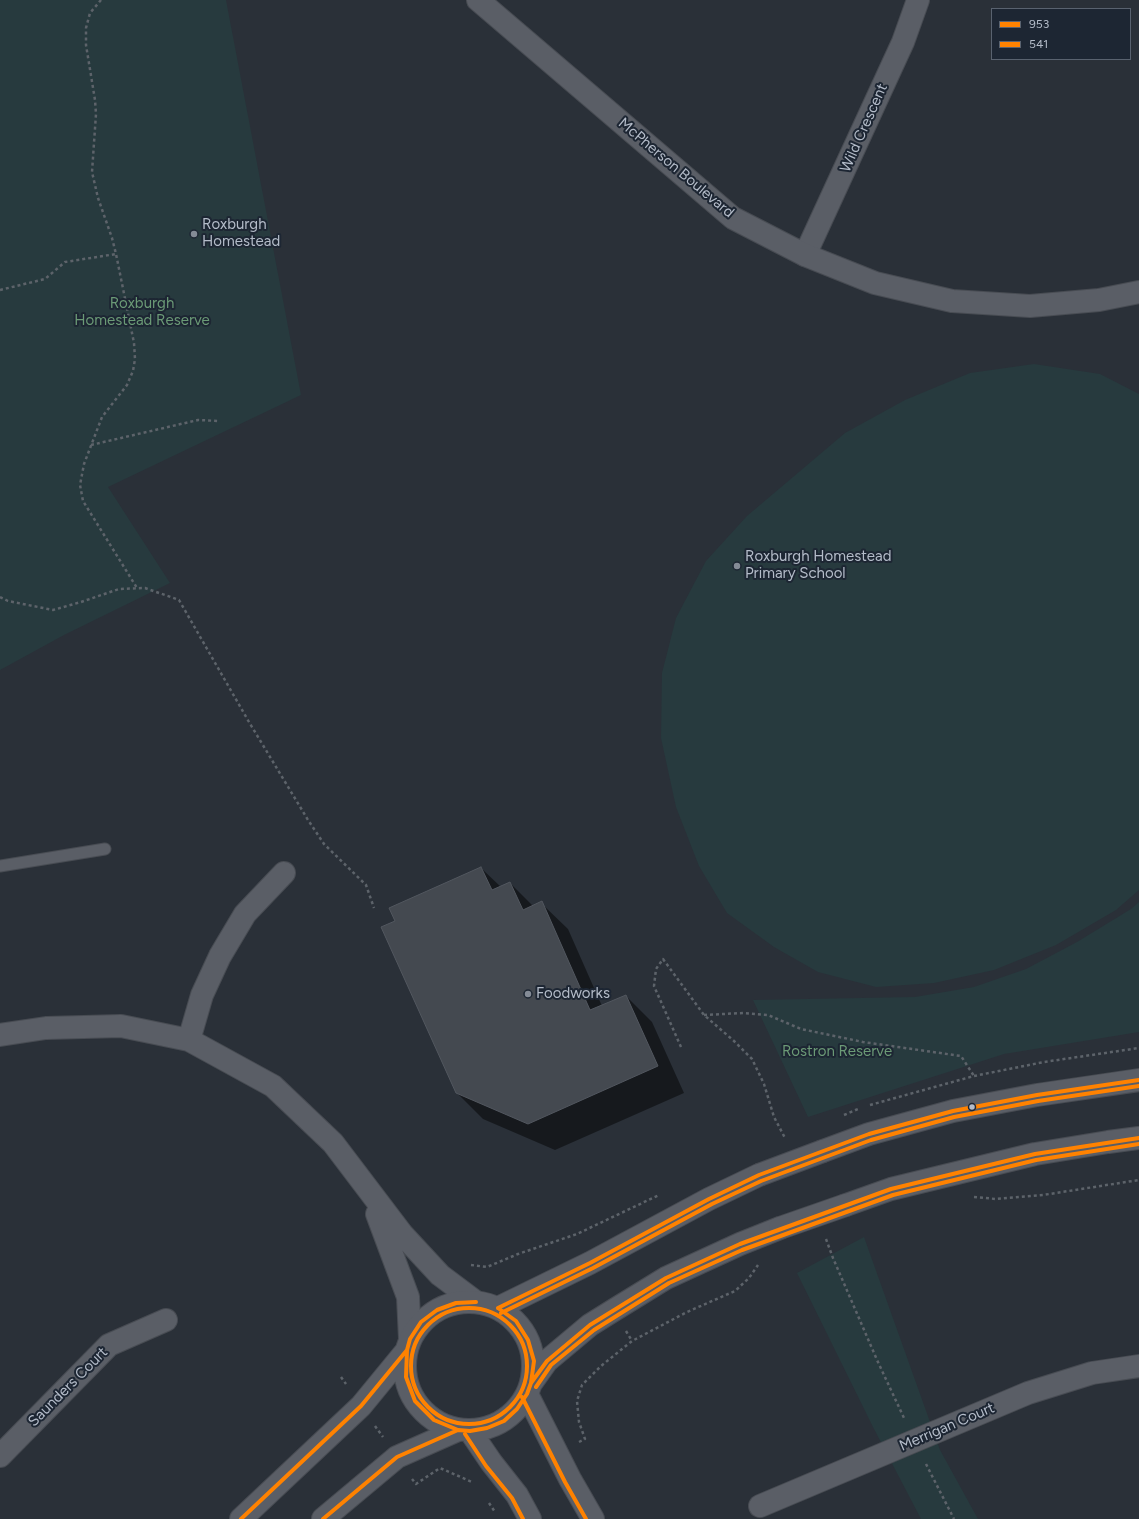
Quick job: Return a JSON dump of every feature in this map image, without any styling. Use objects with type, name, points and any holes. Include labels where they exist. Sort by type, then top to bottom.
[{"type":"street","name":"McPherson Boulevard","points":[[478,0],[733,218],[805,255],[874,283],[952,301],[1030,306],[1098,300],[1139,292]]},
{"type":"street","name":"Wild Crescent","points":[[805,255],[903,42],[918,0]]},
{"type":"street","points":[[189,1040],[202,995],[220,956],[245,914],[284,873]]},
{"type":"street","points":[[0,1035],[46,1028],[121,1026],[189,1040],[274,1086],[333,1143],[402,1234],[440,1275],[476,1302]]},
{"type":"street","points":[[498,1308],[759,1175],[869,1134],[953,1111],[1037,1095],[1139,1080]]},
{"type":"street","points":[[329,1516],[397,1457],[464,1430],[487,1428],[504,1421],[517,1409],[547,1361],[590,1325],[666,1278],[740,1244],[780,1228],[891,1190],[1035,1154],[1139,1138]]},
{"type":"street","points":[[367,1188],[408,1297],[406,1377],[415,1401],[434,1420],[464,1430],[517,1495],[530,1519]]},
{"type":"street","points":[[241,1519],[361,1406],[408,1345],[421,1322],[437,1310],[456,1302],[476,1302],[498,1308],[516,1321],[528,1340],[534,1361],[529,1389],[558,1454],[592,1519]]},
{"type":"street","name":"Saunders Court","points":[[0,1456],[109,1345],[166,1320]]},
{"type":"street","name":"Merrigan Court","points":[[760,1506],[1028,1393],[1092,1374],[1139,1366]]},
{"type":"lane","points":[[0,866],[105,849]]},
{"type":"path","points":[[101,0],[90,13],[86,28],[86,45],[96,114],[92,172],[98,198],[116,254],[134,344],[135,359],[133,372],[127,385],[102,417],[84,464],[80,485],[84,501],[137,588]]},
{"type":"path","points":[[0,290],[45,280],[65,262],[116,254]]},
{"type":"path","points":[[91,445],[198,420],[219,421]]},
{"type":"path","points":[[0,597],[8,601],[53,610],[119,589],[144,588],[179,600],[249,722],[308,820],[324,844],[366,886],[374,908]]},
{"type":"path","points":[[704,1015],[743,1013],[768,1015],[801,1029],[855,1040],[960,1056],[974,1076],[1044,1062],[1139,1048]]},
{"type":"path","points":[[968,1196],[996,1199],[1044,1195],[1139,1180]]},
{"type":"path","points":[[464,1264],[487,1267],[518,1254],[577,1234],[664,1192]]},
{"type":"path","points":[[558,1454],[585,1439],[579,1422],[577,1401],[582,1385],[601,1366],[632,1341],[687,1312],[735,1291],[749,1278],[760,1261]]},
{"type":"green space","name":"Roxburgh Homestead Reserve","points":[[0,0],[226,0],[301,395],[108,487],[170,583],[64,635],[0,670]]},
{"type":"green space","points":[[1034,364],[1100,374],[1139,394],[1139,890],[1116,910],[1056,945],[994,970],[934,983],[876,987],[818,972],[774,947],[727,913],[699,866],[676,807],[661,738],[662,673],[676,618],[706,561],[747,516],[845,433],[905,400],[970,373]]},
{"type":"green space","name":"Rostron Reserve","points":[[1139,902],[1139,1032],[1004,1054],[808,1117],[753,1000],[915,997],[974,987],[1026,969],[1077,942],[1131,909]]},
{"type":"green space","points":[[864,1237],[940,1450],[978,1519],[921,1519],[873,1427],[797,1273]]},
{"type":"building","points":[[481,867],[492,890],[510,882],[523,910],[542,901],[590,1010],[626,995],[658,1066],[528,1124],[456,1093],[381,927],[395,921],[389,908]]},
{"type":"transit line","name":"953","points":[[498,1308],[590,1263],[709,1199],[759,1175],[869,1134],[953,1111],[1037,1095],[1139,1080]]},
{"type":"transit line","name":"541","points":[[501,1313],[593,1268],[712,1204],[761,1181],[871,1140],[954,1117],[1038,1101],[1139,1086]]},
{"type":"transit line","name":"953","points":[[531,1383],[547,1361],[590,1325],[666,1278],[740,1244],[891,1189],[1035,1154],[1139,1138]]},
{"type":"transit line","name":"541","points":[[536,1387],[551,1365],[594,1330],[669,1283],[742,1250],[893,1195],[1036,1160],[1139,1144]]},
{"type":"transit line","name":"953","points":[[476,1302],[456,1303],[437,1310],[421,1322],[410,1339],[407,1350],[406,1377],[415,1401],[434,1420],[458,1430],[470,1431],[487,1428],[504,1421],[517,1409],[527,1394],[531,1383],[534,1361],[528,1340],[516,1321],[498,1308]]},
{"type":"transit line","name":"541","points":[[469,1308],[491,1312],[510,1325],[523,1344],[527,1366],[523,1388],[510,1407],[491,1420],[469,1424],[447,1420],[428,1407],[415,1388],[411,1366],[415,1344],[428,1325],[447,1312],[469,1308]]},
{"type":"transit line","name":"953","points":[[241,1519],[361,1406],[407,1350]]},
{"type":"transit line","name":"541","points":[[522,1397],[565,1482],[586,1519]]},
{"type":"transit line","name":"953","points":[[323,1519],[397,1457],[458,1430]]},
{"type":"transit line","name":"541","points":[[465,1434],[486,1466],[512,1498],[523,1519]]},
{"type":"place","name":"Roxburgh Homestead","points":[[194,234]]},
{"type":"place","name":"Roxburgh Homestead Primary School","points":[[737,566]]},
{"type":"place","name":"Foodworks","points":[[528,994]]}]
